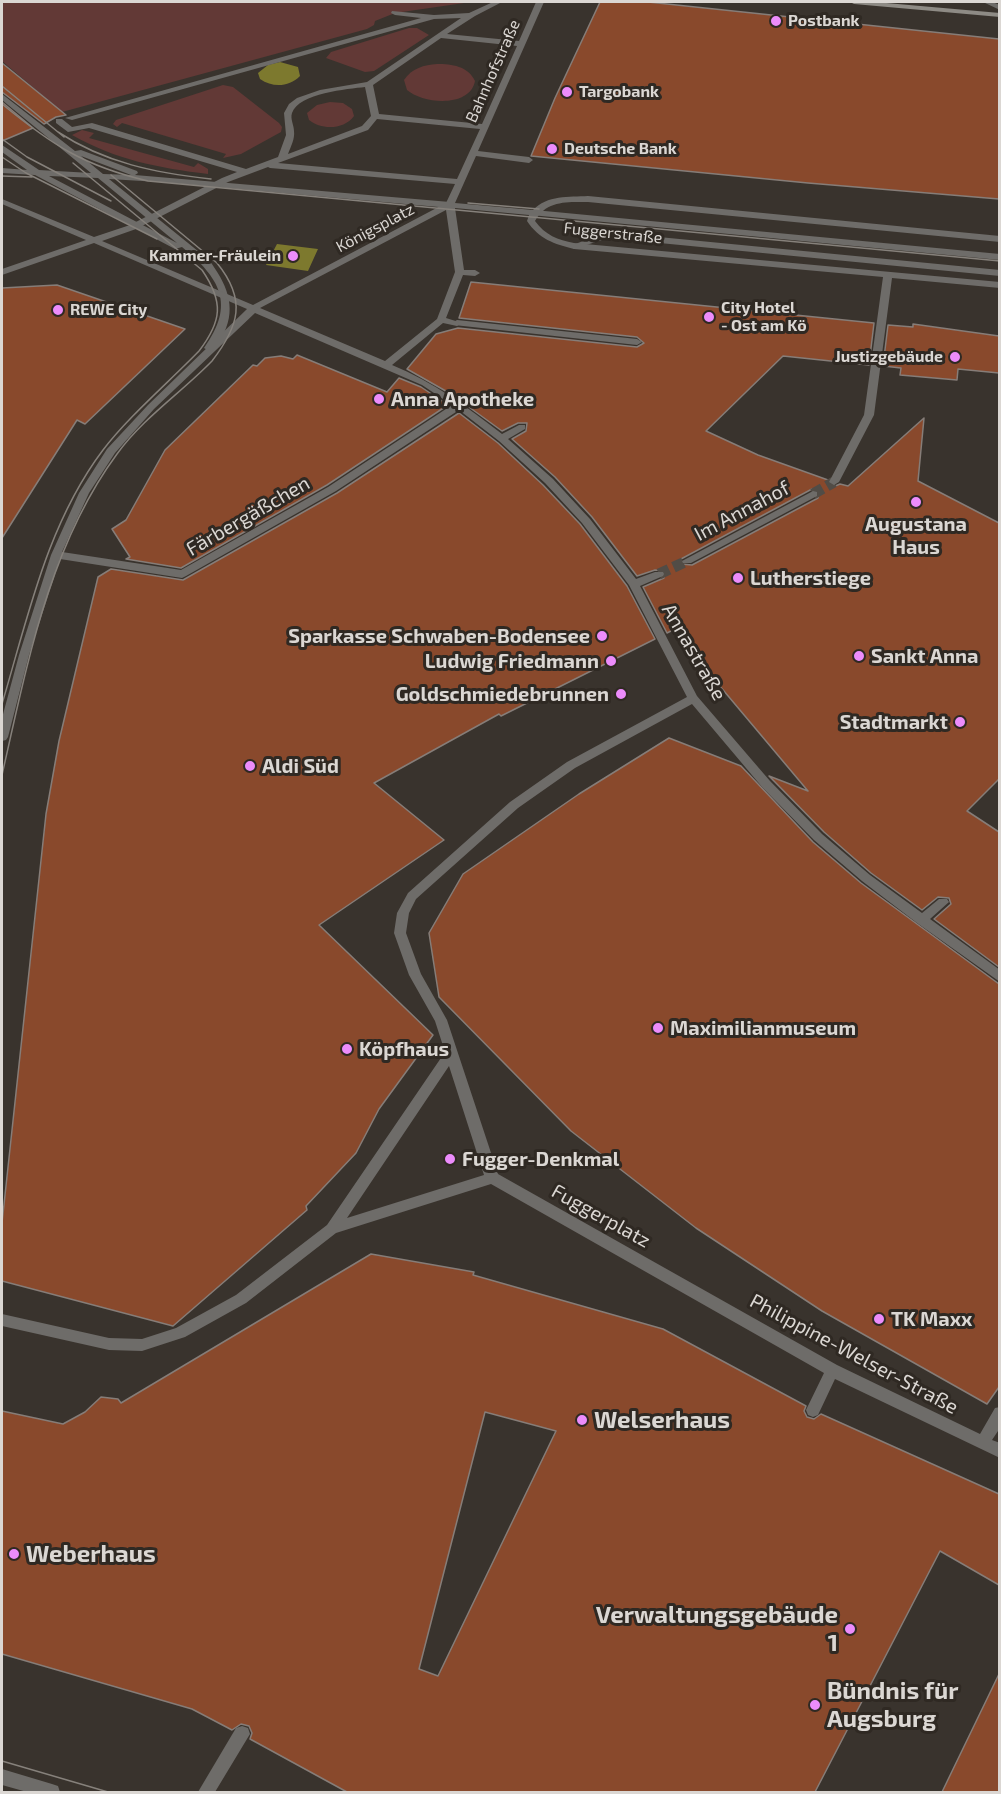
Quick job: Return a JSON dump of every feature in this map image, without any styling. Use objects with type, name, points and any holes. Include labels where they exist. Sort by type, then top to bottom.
[{"type":"main road","points":[[854,2],[891,3],[999,15]]},
{"type":"street","points":[[282,159],[290,136],[287,117],[289,109],[296,103],[331,89],[369,84],[472,14],[498,2]]},
{"type":"street","name":"Bahnhofstraße","points":[[450,205],[540,2]]},
{"type":"street","points":[[987,2],[999,8]]},
{"type":"street","points":[[395,13],[434,17]]},
{"type":"street","points":[[69,118],[286,53],[434,17],[472,14]]},
{"type":"street","points":[[441,36],[521,44]]},
{"type":"street","points":[[369,84],[375,116]]},
{"type":"street","points":[[2,96],[206,262],[216,274],[226,296],[227,317],[219,336],[111,451],[84,493],[56,555],[24,655],[2,737]]},
{"type":"street","points":[[375,116],[484,127]]},
{"type":"street","points":[[2,272],[98,241],[152,219],[217,184],[245,172],[365,128],[375,116]]},
{"type":"street","points":[[60,121],[71,130],[89,126],[245,172]]},
{"type":"street","points":[[56,141],[112,167],[159,179]]},
{"type":"street","points":[[2,147],[37,173],[138,224],[206,262]]},
{"type":"street","name":"Bahnhofstraße","points":[[473,153],[529,160]]},
{"type":"street","points":[[265,165],[460,182]]},
{"type":"street","points":[[2,172],[159,179],[999,257]]},
{"type":"street","points":[[2,172],[75,191]]},
{"type":"street","name":"Fuggerstraße","points":[[999,239],[588,199],[550,201],[534,213],[531,221],[542,235],[554,242],[574,246],[999,285]]},
{"type":"street","points":[[4,201],[386,365],[441,321],[460,272],[450,205]]},
{"type":"street","name":"Königsplatz","points":[[190,369],[254,308],[450,205]]},
{"type":"street","points":[[574,246],[608,235],[999,273]]},
{"type":"street","points":[[460,272],[474,273]]},
{"type":"street","points":[[834,482],[869,415],[888,274]]},
{"type":"street","points":[[441,321],[637,342]]},
{"type":"street","name":"Annastraße","points":[[386,365],[425,383],[459,405],[549,481],[579,513],[634,584],[693,698],[766,784],[818,837],[921,920],[999,977]]},
{"type":"street","name":"Färbergäßchen","points":[[56,555],[182,574],[332,489],[459,405]]},
{"type":"street","points":[[502,439],[522,427]]},
{"type":"street","name":"Im Annahof","points":[[687,561],[813,494]]},
{"type":"street","points":[[634,584],[660,574]]},
{"type":"street","points":[[332,1229],[492,1178],[450,1055],[441,1020],[415,975],[400,933],[403,913],[412,896],[514,805],[571,765],[693,698]]},
{"type":"street","points":[[921,920],[943,902]]},
{"type":"street","points":[[2,1320],[109,1344],[142,1345],[180,1334],[241,1299],[332,1229],[450,1055]]},
{"type":"street","name":"Fuggerplatz","points":[[492,1178],[691,1288]]},
{"type":"street","name":"Philippine-Welser-Straße","points":[[691,1288],[832,1370],[999,1451]]},
{"type":"street","points":[[813,1410],[832,1370]]},
{"type":"street","points":[[983,1443],[999,1413]]},
{"type":"street","points":[[206,1792],[242,1734]]},
{"type":"street","points":[[2,1777],[52,1792]]},
{"type":"shaded area","points":[[2,2],[471,2],[395,13],[375,21],[374,25],[367,29],[62,112],[2,61]]},
{"type":"shaded area","points":[[409,28],[417,28],[429,35],[374,71],[365,72],[326,58],[331,52]]},
{"type":"shaded area","points":[[280,62],[298,67],[300,76],[296,80],[281,85],[270,84],[260,79],[258,73],[268,65]]},
{"type":"shaded area","points":[[454,65],[468,72],[475,81],[471,90],[465,96],[445,101],[424,98],[407,90],[404,80],[411,73],[423,66]]},
{"type":"shaded area","points":[[223,85],[233,87],[279,123],[282,127],[281,132],[241,154],[223,158],[226,154],[122,123],[117,127],[113,124],[116,120]]},
{"type":"shaded area","points":[[330,102],[343,103],[352,109],[354,116],[344,124],[332,127],[320,126],[309,120],[307,113],[317,105]]},
{"type":"shaded area","points":[[82,130],[94,133],[89,138],[194,167],[198,163],[208,169],[208,174],[155,166],[121,157],[72,135]]},
{"type":"shaded area","points":[[277,244],[318,249],[308,271],[266,265]]},
{"type":"building","points":[[600,2],[648,2],[999,39],[999,199],[531,156],[555,98]]},
{"type":"building","points":[[2,63],[66,115],[56,117],[44,124],[2,92]]},
{"type":"building","points":[[2,102],[33,128],[2,141]]},
{"type":"building","points":[[471,282],[874,323],[869,365],[783,356],[706,431],[758,455],[828,480],[827,483],[833,487],[840,484],[848,486],[924,418],[918,481],[999,523],[999,779],[967,811],[999,832],[999,967],[934,919],[951,904],[949,898],[938,897],[922,910],[871,873],[824,832],[769,776],[808,791],[713,678],[683,625],[667,633],[643,587],[664,578],[665,571],[655,570],[637,576],[592,517],[555,477],[512,439],[526,431],[527,423],[518,423],[502,431],[451,394],[407,369],[436,334],[458,328],[637,347],[644,343],[637,337],[459,318]],"holes":[[[812,489],[819,491],[818,498],[692,565],[681,564],[681,559]]]},
{"type":"building","points":[[57,285],[185,329],[85,424],[77,420],[2,538],[2,288]]},
{"type":"building","name":"Justizgebäude","points":[[913,324],[999,336],[999,373],[958,369],[957,380],[900,375],[901,368],[883,366],[888,325],[913,327]]},
{"type":"building","points":[[297,355],[387,392],[399,378],[421,387],[448,405],[327,485],[181,568],[126,559],[130,557],[112,529],[126,520],[165,450],[253,365],[257,366],[265,358],[281,356],[293,359]]},
{"type":"building","points":[[459,413],[498,443],[580,524],[627,586],[655,639],[501,716],[499,714],[374,783],[444,840],[319,925],[433,1035],[379,1109],[356,1153],[306,1206],[307,1210],[173,1326],[2,1281],[2,1223],[46,814],[59,741],[98,577],[111,569],[183,580],[337,493]]},
{"type":"building","points":[[669,738],[741,766],[813,842],[861,883],[999,984],[999,1387],[987,1404],[822,1311],[696,1228],[571,1131],[439,997],[429,933],[463,874],[579,794]]},
{"type":"building","points":[[371,1254],[474,1272],[473,1275],[663,1329],[806,1406],[804,1411],[807,1417],[814,1419],[821,1414],[999,1494],[999,1585],[940,1551],[815,1792],[347,1792],[250,1739],[252,1733],[249,1726],[241,1724],[232,1730],[192,1709],[2,1654],[2,1411],[63,1424],[85,1412],[101,1397],[118,1399],[121,1403]],"holes":[[[485,1412],[556,1431],[438,1676],[419,1669]]]},
{"type":"building","points":[[999,1674],[999,1792],[942,1792]]},
{"type":"tunnel","points":[[813,494],[834,482]]},
{"type":"tunnel","points":[[659,574],[687,561]]},
{"type":"tram line","points":[[2,86],[64,137]]},
{"type":"tram line","points":[[2,104],[53,142],[87,161],[148,181],[1000,261]]},
{"type":"tram line","points":[[58,132],[94,152],[132,165],[211,179]]},
{"type":"tram line","points":[[2,139],[27,157],[111,201]]},
{"type":"tram line","points":[[2,157],[26,173],[157,239]]},
{"type":"tram line","points":[[2,704],[41,572],[67,509],[103,450],[124,425],[199,351],[216,321],[217,302],[202,270],[73,163]]},
{"type":"tram line","points":[[2,775],[31,649],[57,567],[74,528],[117,454],[151,417],[212,361],[228,336],[236,313],[233,289],[217,263],[111,175]]},
{"type":"tram line","points":[[2,176],[32,177]]},
{"type":"tram line","points":[[468,203],[539,209]]},
{"type":"tram line","points":[[2,1761],[108,1792]]},
{"type":"place","name":"Postbank","points":[[776,21]]},
{"type":"place","name":"Targobank","points":[[567,92]]},
{"type":"place","name":"Deutsche Bank","points":[[552,149]]},
{"type":"place","name":"Kammer-Fräulein","points":[[293,256]]},
{"type":"place","name":"REWE City","points":[[58,310]]},
{"type":"place","name":"City Hotel - Ost am Kö","points":[[709,317]]},
{"type":"place","name":"Justizgebäude","points":[[955,357]]},
{"type":"place","name":"Anna Apotheke","points":[[379,399]]},
{"type":"place","name":"Augustana Haus","points":[[916,502]]},
{"type":"place","name":"Lutherstiege","points":[[738,578]]},
{"type":"place","name":"Sparkasse Schwaben-Bodensee","points":[[602,636]]},
{"type":"place","name":"Sankt Anna","points":[[859,656]]},
{"type":"place","name":"Ludwig Friedmann","points":[[611,661]]},
{"type":"place","name":"Goldschmiedebrunnen","points":[[621,694]]},
{"type":"place","name":"Stadtmarkt","points":[[960,722]]},
{"type":"place","name":"Aldi Süd","points":[[250,766]]},
{"type":"place","name":"Maximilianmuseum","points":[[658,1028]]},
{"type":"place","name":"Köpfhaus","points":[[347,1049]]},
{"type":"place","name":"Fugger-Denkmal","points":[[450,1159]]},
{"type":"place","name":"TK Maxx","points":[[879,1319]]},
{"type":"place","name":"Welserhaus","points":[[582,1420]]},
{"type":"place","name":"Weberhaus","points":[[14,1554]]},
{"type":"place","name":"Verwaltungsgebäude 1","points":[[850,1629]]},
{"type":"place","name":"Bündnis für Augsburg","points":[[815,1705]]}]
